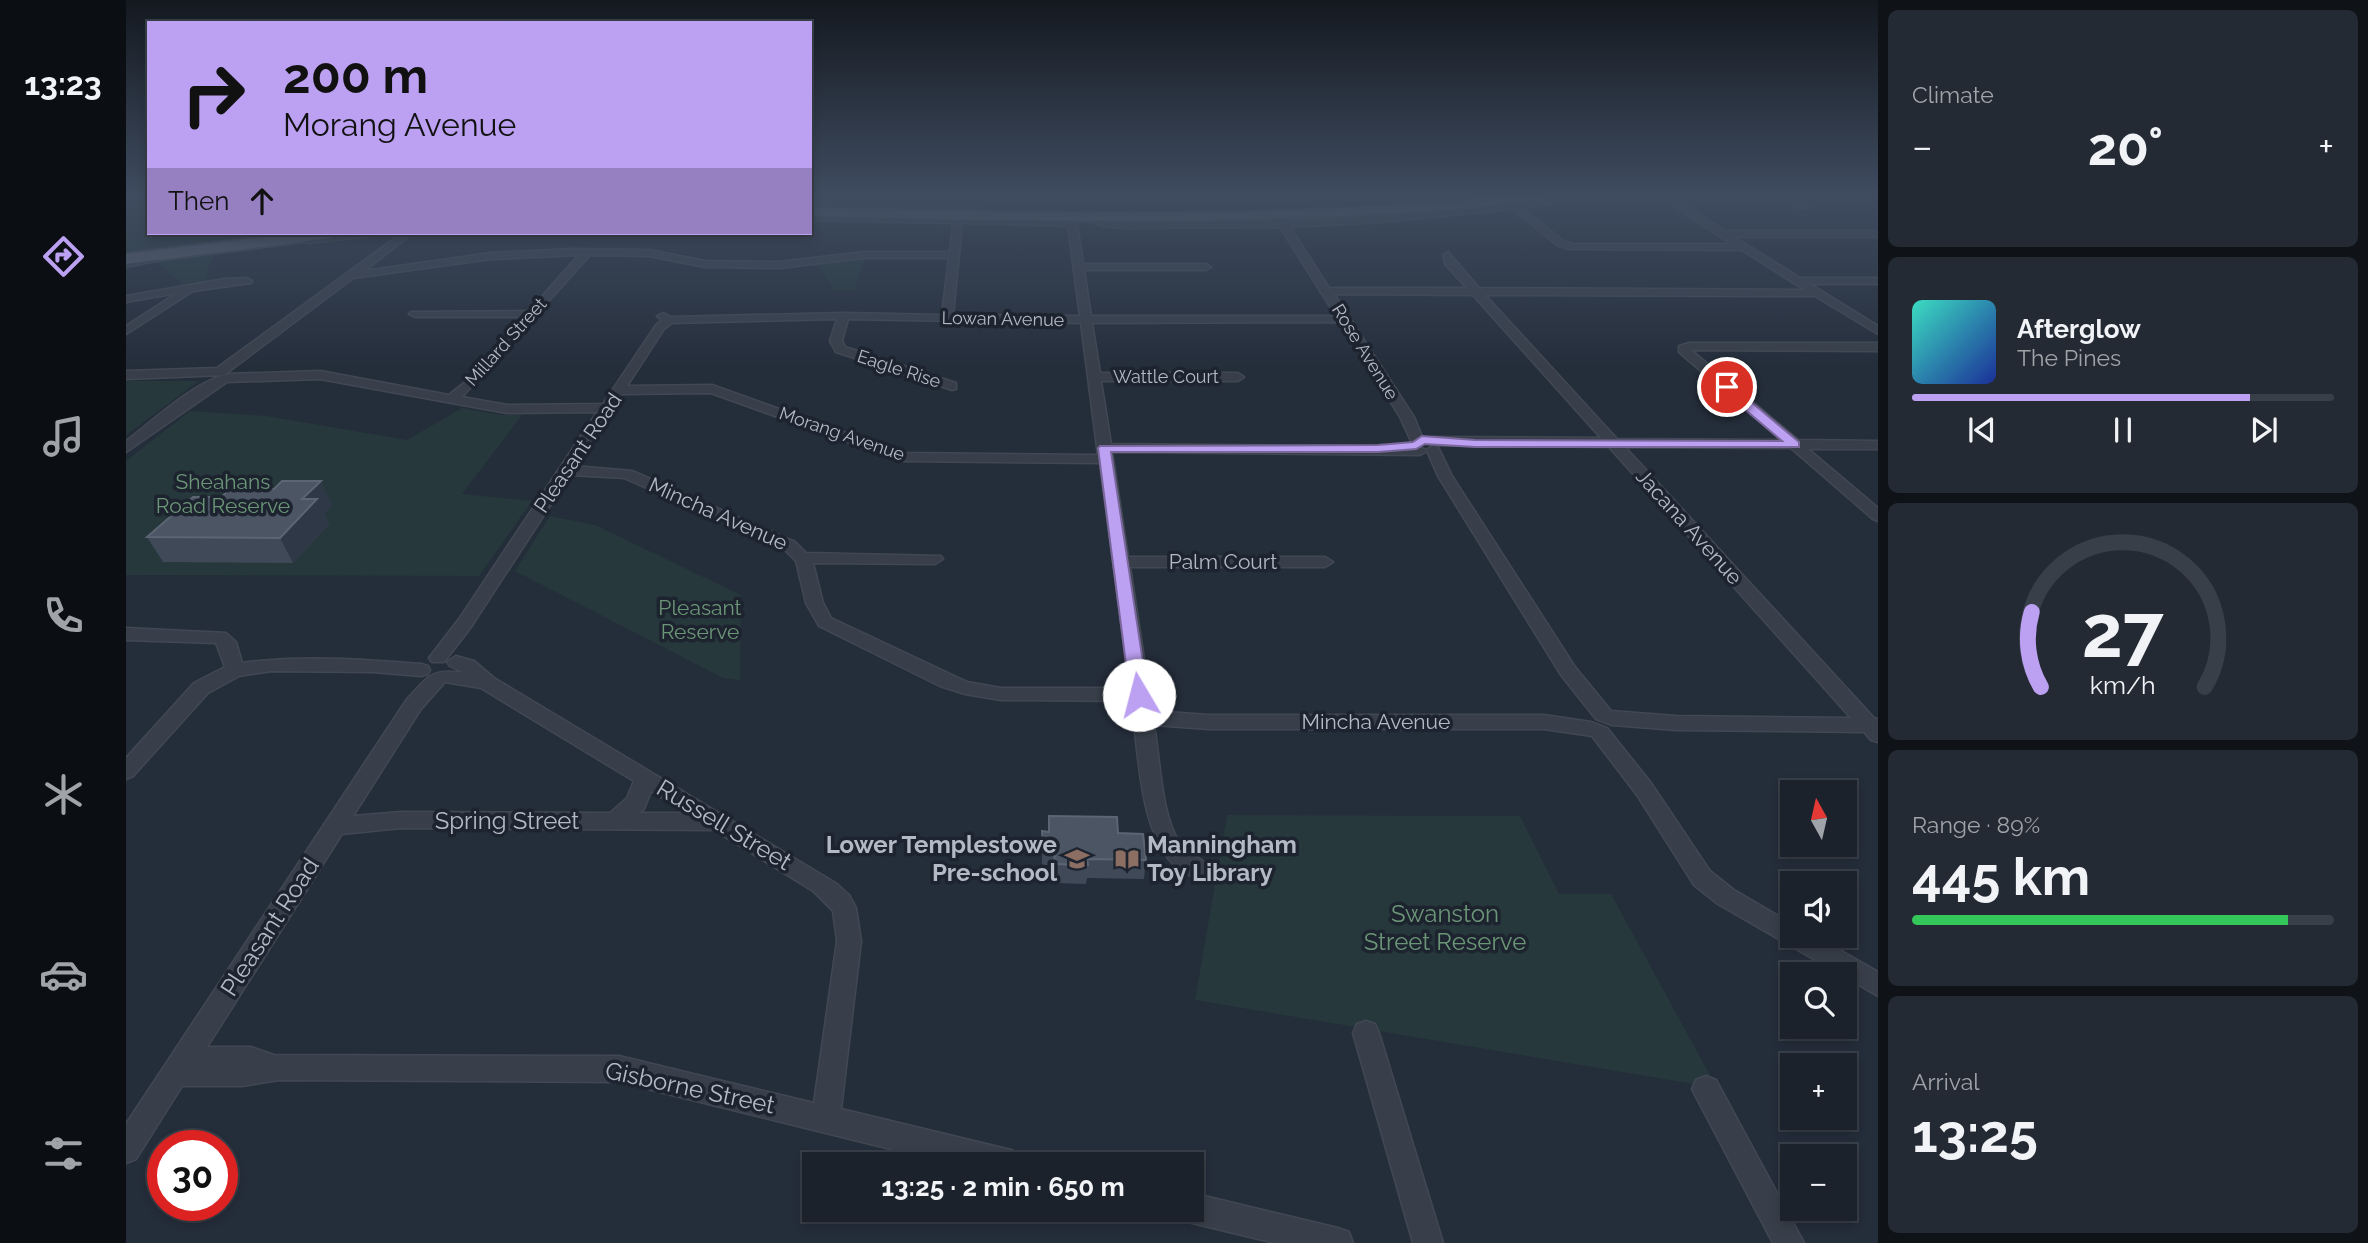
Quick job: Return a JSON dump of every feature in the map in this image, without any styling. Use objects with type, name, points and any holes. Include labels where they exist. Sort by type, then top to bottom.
[{"type":"main road","points":[[126,259],[157,254]]},
{"type":"street","points":[[126,264],[164,254]]},
{"type":"street","points":[[126,448],[376,254]]},
{"type":"street","points":[[347,276],[491,256],[539,254]]},
{"type":"street","name":"Millard Street","points":[[452,399],[468,386],[585,254]]},
{"type":"street","points":[[655,254],[710,264],[779,265],[864,255],[954,255],[947,318]]},
{"type":"street","points":[[1077,254],[1156,803],[1167,844],[1176,858],[1199,870]]},
{"type":"street","name":"Rose Avenue","points":[[1303,254],[1702,878],[1726,897],[1780,929]]},
{"type":"street","points":[[1755,254],[1878,331]]},
{"type":"street","name":"Jacana Avenue","points":[[1448,255],[1449,262],[1476,292],[1875,728]]},
{"type":"street","points":[[1078,267],[1206,267]]},
{"type":"street","points":[[126,299],[247,281]]},
{"type":"street","points":[[1799,281],[1878,281]]},
{"type":"street","points":[[126,331],[184,295],[188,290],[185,289]]},
{"type":"street","points":[[1327,291],[1817,293]]},
{"type":"street","points":[[415,314],[531,314]]},
{"type":"street","name":"Lowan Avenue","points":[[666,318],[844,316],[1085,320],[1344,319]]},
{"type":"street","name":"Eagle Rise","points":[[844,316],[836,341],[840,349],[952,386]]},
{"type":"street","name":"Pleasant Road","points":[[126,1149],[465,623],[666,318]]},
{"type":"street","points":[[1670,343],[1684,347],[1874,346]]},
{"type":"street","points":[[1684,347],[1686,353],[1878,516]]},
{"type":"street","points":[[126,375],[320,375],[507,409],[608,409]]},
{"type":"street","name":"Wattle Court","points":[[1094,377],[1238,377]]},
{"type":"street","name":"Morang Avenue","points":[[621,388],[719,391],[900,457],[1378,449],[1475,443],[1878,445]]},
{"type":"street","name":"Mincha Avenue","points":[[567,470],[618,471],[635,476],[789,545],[804,558],[817,610],[825,622],[947,682],[1001,694],[1139,695]]},
{"type":"street","points":[[804,558],[934,559]]},
{"type":"street","name":"Palm Court","points":[[1121,562],[1325,562]]},
{"type":"street","points":[[126,634],[220,637],[227,642],[235,670],[201,688],[126,771]]},
{"type":"street","name":"Russell Street","points":[[235,670],[260,666],[438,667],[486,682],[821,884],[846,910],[849,940],[826,1119]]},
{"type":"street","name":"Mincha Avenue","points":[[1144,722],[1676,723],[1875,728]]},
{"type":"street","points":[[614,821],[636,803],[645,778]]},
{"type":"street","name":"Spring Street","points":[[339,820],[719,822]]},
{"type":"street","name":"Rose Avenue","points":[[1813,948],[1878,985]]},
{"type":"street","points":[[1366,1033],[1428,1243]]},
{"type":"street","name":"Gisborne Street","points":[[180,1066],[242,1073],[279,1067],[619,1069],[962,1152]]},
{"type":"street","points":[[1706,1089],[1789,1243]]},
{"type":"street","points":[[1204,1211],[1338,1243]]},
{"type":"green space","points":[[215,254],[208,268],[207,282],[179,287],[183,284],[155,262],[166,256]]},
{"type":"green space","points":[[865,259],[854,290],[834,290],[817,265]]},
{"type":"green space","name":"Sheahans Road Reserve","points":[[126,381],[199,381],[126,435]]},
{"type":"green space","name":"Sheahans Road Reserve","points":[[462,408],[501,415],[522,415],[462,494],[532,501],[479,576],[126,575],[126,461],[190,411],[267,416],[407,440]]},
{"type":"green space","name":"Pleasant Reserve","points":[[550,516],[595,525],[741,595],[740,680],[723,678],[515,571]]},
{"type":"green space","name":"Swanston Street Reserve","points":[[1227,815],[1520,816],[1559,894],[1611,894],[1717,1088],[1195,1000]]},
{"type":"building","points":[[282,481],[321,481],[302,499],[317,499],[280,538],[147,537],[193,497],[221,497],[231,489],[274,489]]},
{"type":"building","points":[[1049,816],[1117,817],[1118,833],[1143,834],[1146,860],[1087,859],[1088,865],[1055,864],[1054,846],[1043,846],[1042,831],[1049,832]]},
{"type":"place","name":"Lower Templestowe Pre-school","points":[[1077,859]]},
{"type":"place","name":"Manningham Toy Library","points":[[1127,859]]},
{"type":"route","points":[[1139,695],[1104,448],[1378,449],[1416,445],[1422,440],[1475,443],[1794,445],[1727,387]]}]
